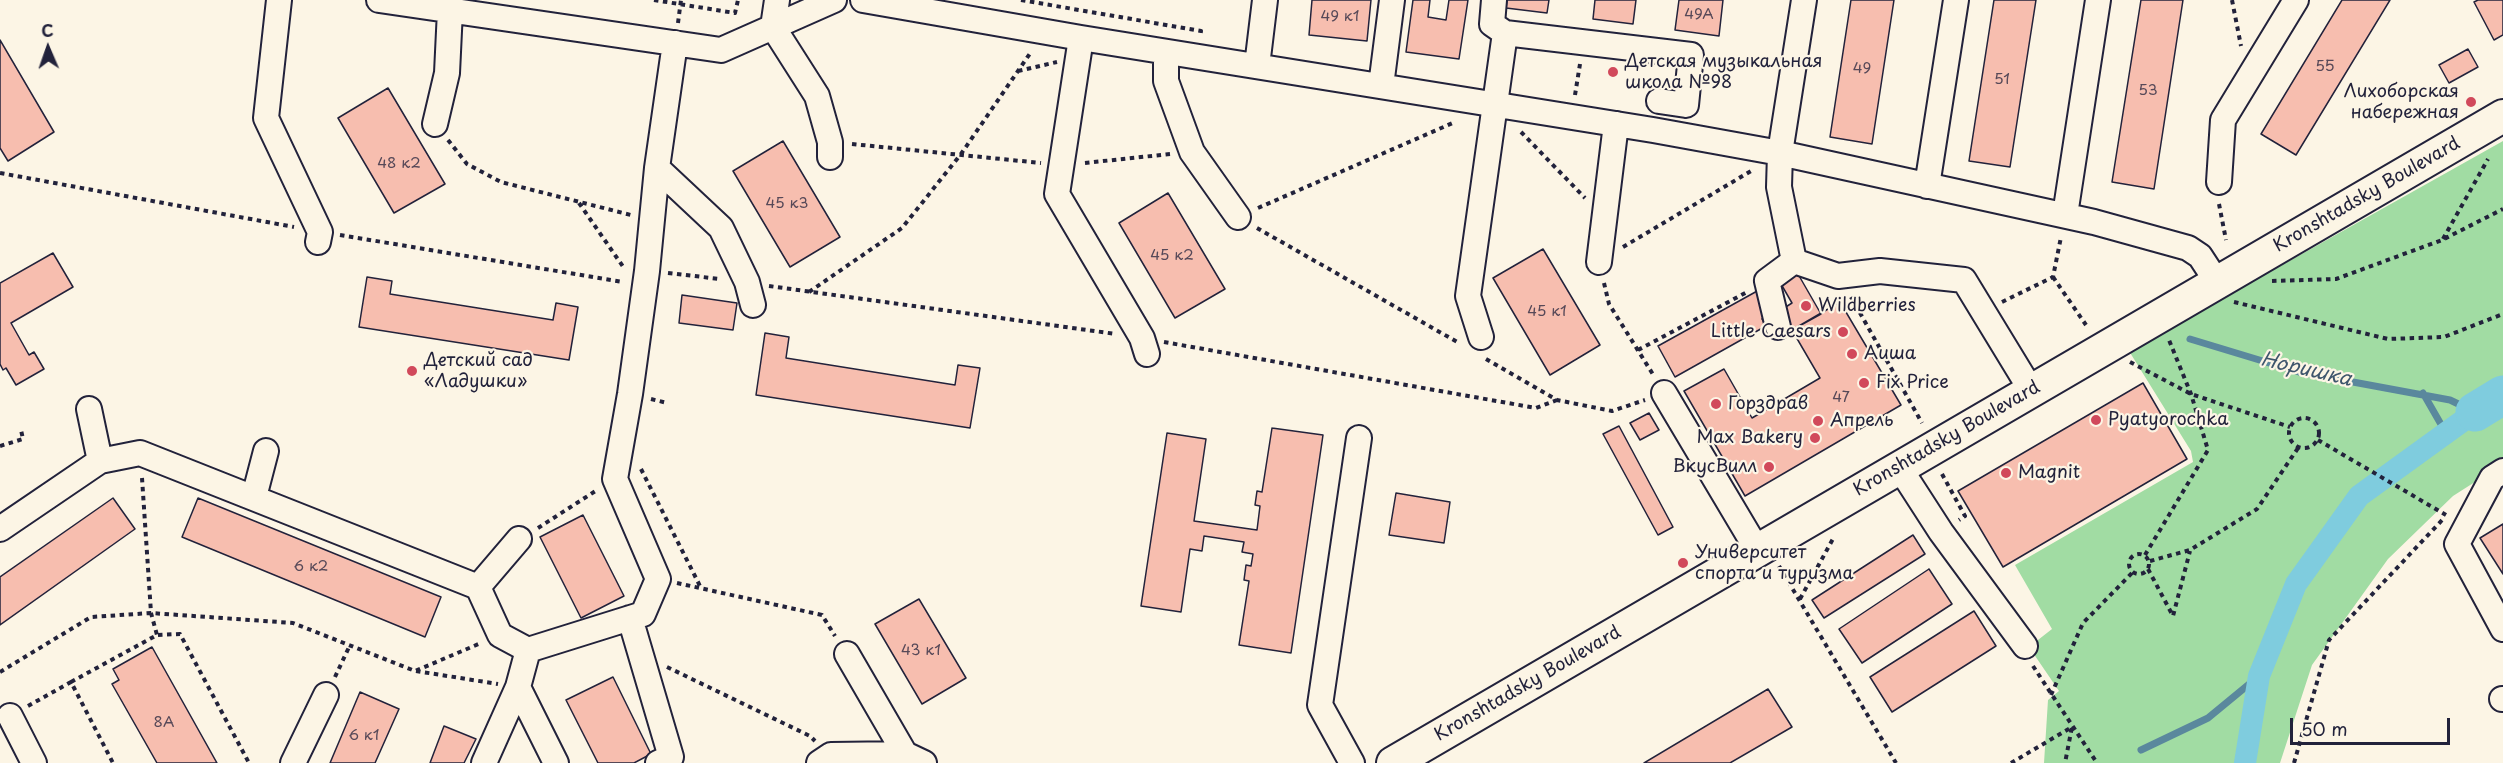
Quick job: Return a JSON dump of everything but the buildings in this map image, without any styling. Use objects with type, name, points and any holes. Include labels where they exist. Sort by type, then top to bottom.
[{"type":"main road","name":"Kronshtadsky Boulevard","points":[[1393,763],[1767,557],[1899,467],[2031,390],[2224,292],[2503,116]]},
{"type":"street","points":[[279,0],[266,118],[319,237]]},
{"type":"street","points":[[379,0],[721,50],[834,0]]},
{"type":"street","points":[[777,0],[773,27],[817,96],[830,150]]},
{"type":"street","points":[[863,0],[1079,47],[1166,52],[1495,104],[1780,153],[2065,215],[2188,248],[2200,256],[2224,292]]},
{"type":"street","points":[[1257,66],[1265,0]]},
{"type":"street","points":[[1381,86],[1392,0]]},
{"type":"street","points":[[1494,0],[1492,24],[1505,33],[1692,55],[1686,105],[1659,101]]},
{"type":"street","points":[[1794,261],[1779,187],[1780,153],[1804,0]]},
{"type":"street","points":[[1927,186],[1956,0]]},
{"type":"street","points":[[2065,215],[2098,0]]},
{"type":"street","points":[[2219,182],[2223,120],[2296,0]]},
{"type":"street","points":[[435,124],[447,73],[450,10]]},
{"type":"street","points":[[1474,346],[1468,296],[1505,33]]},
{"type":"street","points":[[0,529],[100,461],[140,453],[478,587],[500,635],[528,650],[643,614],[658,579],[615,479],[630,394],[642,280],[675,43]]},
{"type":"street","points":[[1079,47],[1057,194],[1145,346]]},
{"type":"street","points":[[1166,52],[1166,81],[1192,152],[1238,217]]},
{"type":"street","points":[[1599,262],[1616,124]]},
{"type":"street","points":[[657,168],[721,228],[747,282],[753,305]]},
{"type":"street","points":[[1794,261],[1838,276],[1880,271],[1964,279],[2031,390]]},
{"type":"street","points":[[1778,327],[1767,281],[1794,261]]},
{"type":"street","points":[[1664,393],[1767,557]]},
{"type":"street","points":[[89,409],[100,461]]},
{"type":"street","points":[[1352,763],[1320,705],[1359,438]]},
{"type":"street","points":[[254,497],[266,451]]},
{"type":"street","points":[[1899,467],[1941,532],[2025,646]]},
{"type":"street","points":[[2503,471],[2492,478],[2457,544],[2503,629]]},
{"type":"street","points":[[478,587],[519,539]]},
{"type":"street","points":[[630,618],[671,757],[658,763]]},
{"type":"street","points":[[484,763],[518,687],[528,650]]},
{"type":"street","points":[[847,654],[914,759]]},
{"type":"street","points":[[518,687],[556,763]]},
{"type":"street","points":[[293,763],[326,695]]},
{"type":"street","points":[[10,716],[34,763]]},
{"type":"street","points":[[825,759],[914,759]]},
{"type":"path","points":[[654,0],[681,2],[735,13],[738,0]]},
{"type":"path","points":[[1021,0],[1063,7]]},
{"type":"path","points":[[2232,0],[2247,80]]},
{"type":"path","points":[[1574,104],[1582,42]]},
{"type":"path","points":[[808,293],[902,228],[961,154],[1034,47]]},
{"type":"path","points":[[1018,70],[1079,47]]},
{"type":"path","points":[[1238,217],[1495,104],[1604,218]]},
{"type":"path","points":[[435,124],[467,164],[501,182],[652,220]]},
{"type":"path","points":[[830,150],[961,154],[1061,165],[1192,152]]},
{"type":"path","points":[[1238,217],[1474,346],[1557,400],[1612,411],[1664,393],[1609,304],[1599,262],[1780,153]]},
{"type":"path","points":[[2442,240],[2487,159]]},
{"type":"path","points":[[0,174],[319,237],[642,280],[747,282],[1536,408],[1557,400]]},
{"type":"path","points":[[2219,182],[2219,213],[2226,240]]},
{"type":"path","points":[[578,202],[642,280]]},
{"type":"path","points":[[2272,281],[2336,279],[2442,240],[2503,209]]},
{"type":"path","points":[[2065,215],[2053,278],[2086,325]]},
{"type":"path","points":[[1838,276],[1922,423]]},
{"type":"path","points":[[1983,312],[2053,278]]},
{"type":"path","points":[[1638,350],[1767,281]]},
{"type":"path","points":[[2224,292],[2388,339],[2444,337],[2503,314]]},
{"type":"path","points":[[2145,555],[2208,450],[2191,394],[2167,334]]},
{"type":"path","points":[[2124,359],[2191,394],[2290,427]]},
{"type":"path","points":[[2299,419],[2311,419],[2319,428],[2318,440],[2310,448],[2298,448],[2290,439],[2290,427],[2299,419]]},
{"type":"path","points":[[0,446],[23,439],[21,430]]},
{"type":"path","points":[[2318,440],[2446,515]]},
{"type":"path","points":[[2150,561],[2190,550],[2257,509],[2298,448]]},
{"type":"path","points":[[140,453],[151,613],[158,635]]},
{"type":"path","points":[[642,459],[640,471],[701,588]]},
{"type":"path","points":[[1939,468],[1965,516],[1941,532]]},
{"type":"path","points":[[519,539],[615,479]]},
{"type":"path","points":[[2294,763],[2329,640],[2455,508]]},
{"type":"path","points":[[1800,600],[1834,537]]},
{"type":"path","points":[[2148,569],[2173,616],[2190,550]]},
{"type":"path","points":[[2132,573],[2129,566],[2130,558],[2137,554],[2145,555],[2150,561]]},
{"type":"path","points":[[1767,557],[1800,600],[1896,763]]},
{"type":"path","points":[[2132,573],[2142,574],[2148,569],[2150,561]]},
{"type":"path","points":[[2051,695],[2083,623],[2132,573]]},
{"type":"path","points":[[658,579],[822,615],[847,654]]},
{"type":"path","points":[[0,672],[91,617],[151,613],[293,623],[415,671],[518,687]]},
{"type":"path","points":[[10,716],[158,635],[180,634],[249,763]]},
{"type":"path","points":[[415,671],[500,635]]},
{"type":"path","points":[[326,695],[350,645]]},
{"type":"path","points":[[2025,646],[2034,667],[2051,695],[2097,763]]},
{"type":"path","points":[[664,665],[810,736],[825,759]]},
{"type":"path","points":[[71,682],[113,763]]},
{"type":"path","points":[[2011,763],[2072,727]]},
{"type":"path","points":[[2064,763],[2072,727]]},
{"type":"green space","points":[[2503,141],[2503,464],[2453,496],[2388,559],[2312,665],[2280,763],[2044,763],[2048,700],[2059,691],[2029,647],[2052,629],[2015,565],[2193,462],[2191,451],[2129,351]]},
{"type":"waterway","name":"Норишка","points":[[2190,339],[2299,372],[2450,400],[2475,412]]},
{"type":"waterway","name":"Норишка","points":[[2423,393],[2446,433]]},
{"type":"waterway","name":"Норишка","points":[[2475,412],[2503,395]]},
{"type":"waterway","points":[[2245,763],[2259,676],[2296,584],[2359,496],[2475,412]]},
{"type":"waterway","points":[[2141,750],[2208,718],[2259,676]]},
{"type":"place","name":"Детская музыкальная школа №98","points":[[1613,72]]},
{"type":"place","name":"Лихоборская набережная","points":[[2471,102]]},
{"type":"place","name":"Wildberries","points":[[1806,306]]},
{"type":"place","name":"Little Caesars","points":[[1843,332]]},
{"type":"place","name":"Аиша","points":[[1852,354]]},
{"type":"place","name":"Детский сад «Ладушки»","points":[[412,371]]},
{"type":"place","name":"Fix Price","points":[[1864,383]]},
{"type":"place","name":"Горздрав","points":[[1716,404]]},
{"type":"place","name":"Pyatyorochka","points":[[2096,420]]},
{"type":"place","name":"Апрель","points":[[1818,421]]},
{"type":"place","name":"Max Bakery","points":[[1815,438]]},
{"type":"place","name":"ВкусВилл","points":[[1769,467]]},
{"type":"place","name":"Magnit","points":[[2006,473]]},
{"type":"place","name":"Университет спорта и туризма","points":[[1683,563]]}]
